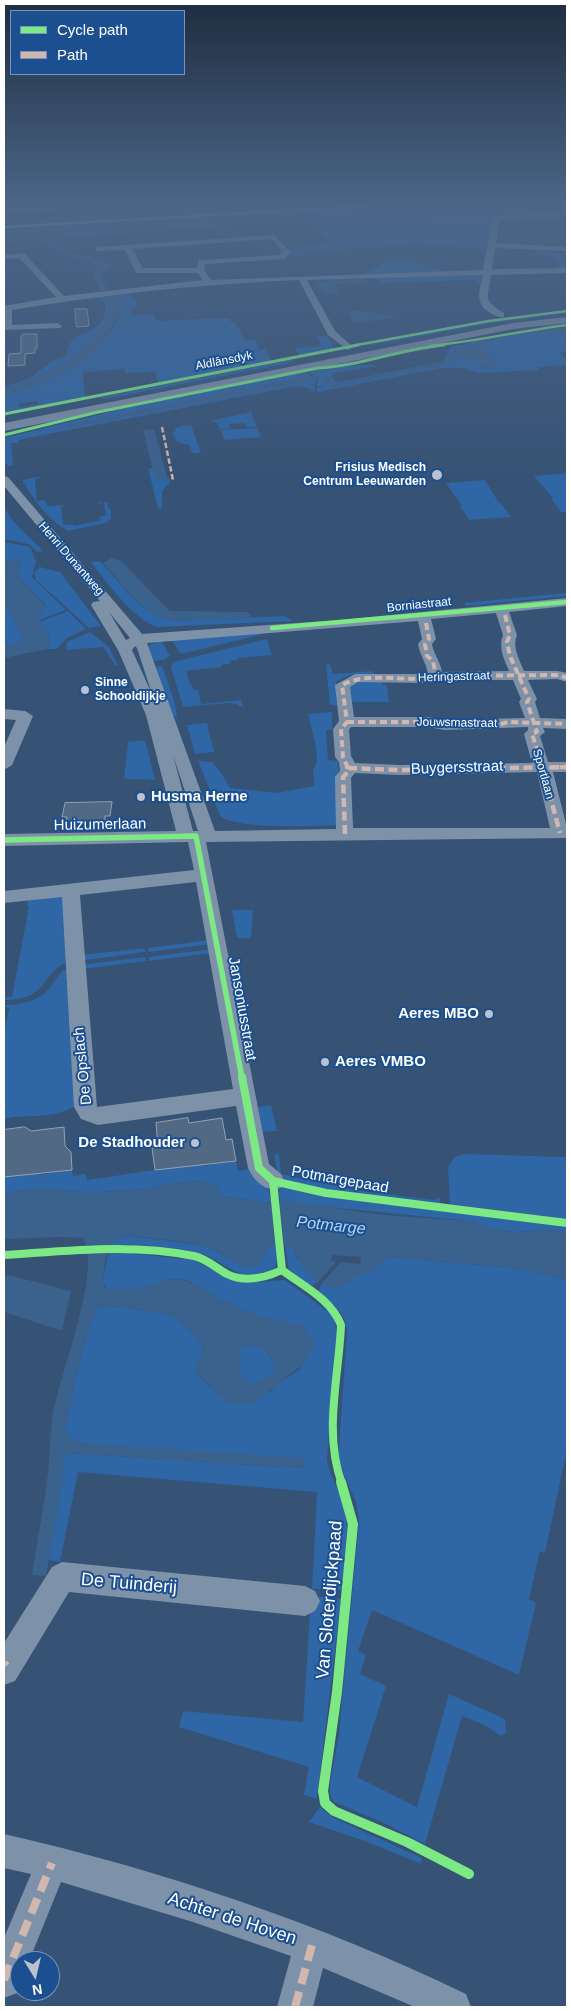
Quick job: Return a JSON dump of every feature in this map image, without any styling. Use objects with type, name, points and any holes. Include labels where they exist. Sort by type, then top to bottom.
[{"type":"main road","name":"Aldlânsdyk","points":[[4,421],[347,352],[497,324],[567,314]]},
{"type":"main road","name":"Aldlânsdyk","points":[[4,427],[347,352],[451,342],[523,325],[567,320]]},
{"type":"main road","points":[[347,352],[356,362]]},
{"type":"street","points":[[57,326],[7,328],[6,309],[58,299]]},
{"type":"street","points":[[313,299],[331,333],[347,352]]},
{"type":"street","points":[[485,299],[484,302],[501,315]]},
{"type":"street","name":"Henri Dunantweg","points":[[4,480],[138,638]]},
{"type":"street","name":"Henri Dunantweg","points":[[4,492],[101,609],[125,650]]},
{"type":"street","name":"Borniastraat","points":[[138,638],[422,616],[567,602]]},
{"type":"street","name":"Sportlaan","points":[[501,608],[510,634],[506,642],[518,675],[526,687],[532,722],[537,732],[532,734],[564,833]]},
{"type":"street","points":[[422,616],[426,623],[429,639],[425,644],[427,656],[433,661],[436,676]]},
{"type":"street","points":[[125,650],[128,644],[138,638]]},
{"type":"street","name":"Jansoniusstraat","points":[[138,638],[144,648],[158,685],[197,836],[259,1168],[273,1181]]},
{"type":"street","name":"Jansoniusstraat","points":[[125,650],[154,715],[197,836]]},
{"type":"street","name":"Heringastraat","points":[[347,722],[342,685],[355,678],[424,679],[436,676],[558,675],[567,678]]},
{"type":"street","points":[[4,714],[25,716],[4,765]]},
{"type":"street","points":[[345,834],[343,777],[348,772],[348,768],[347,762],[342,757],[341,728],[347,722]]},
{"type":"street","name":"Jouwsmastraat","points":[[347,722],[498,725],[508,722],[532,722],[567,724]]},
{"type":"street","name":"Buygersstraat","points":[[348,768],[429,770],[567,766]]},
{"type":"street","name":"Huizumerlaan","points":[[4,840],[345,834],[564,833]]},
{"type":"street","points":[[4,897],[204,875]]},
{"type":"street","name":"De Opslach","points":[[71,890],[85,1107],[89,1113],[98,1116],[245,1096]]},
{"type":"street","name":"De Tuinderij","points":[[4,1670],[62,1578],[305,1600]]},
{"type":"street","name":"Achter de Hoven","points":[[4,1851],[125,1883],[312,1946],[374,1971],[454,2007]]},
{"type":"street","points":[[4,1980],[52,1863]]},
{"type":"street","points":[[295,2007],[312,1946]]},
{"type":"shaded area","points":[[100,299],[106,299],[111,309],[104,325],[81,350],[52,370],[4,389],[4,387],[30,378],[55,359],[65,356],[75,338],[98,325],[102,320],[105,313],[105,304]]},
{"type":"shaded area","points":[[107,299],[134,299],[137,303],[131,315],[154,314],[156,321],[229,318],[230,322],[235,322],[245,341],[256,340],[259,350],[266,349],[271,362],[158,384],[155,372],[126,373],[124,369],[85,372],[83,373],[85,398],[23,409],[21,407],[38,404],[36,401],[18,404],[22,409],[4,412],[4,396],[45,382],[87,358],[116,324],[121,314]]},
{"type":"shaded area","points":[[567,311],[567,313],[493,323],[371,345],[361,345],[490,322]]},
{"type":"shaded area","points":[[567,326],[495,336],[526,331]]},
{"type":"shaded area","points":[[540,331],[567,332],[567,350],[560,353],[567,361],[567,365],[537,367],[539,370],[480,373],[466,370],[467,368],[441,368],[318,392],[319,394],[317,392],[317,388],[322,387],[317,386],[318,379],[316,377],[321,377],[330,387],[451,363],[456,359],[465,357],[474,360],[487,369],[495,365],[482,347],[482,343],[505,336]]},
{"type":"shaded area","points":[[326,336],[331,340],[333,349],[299,356],[295,348],[322,346],[317,337]]},
{"type":"shaded area","points":[[494,336],[480,340],[474,346],[457,348],[446,361],[339,384],[333,384],[328,378],[313,375],[309,372],[353,366],[377,366],[332,373],[334,375],[330,376],[335,379],[333,381],[340,382],[444,361],[451,346]]},
{"type":"shaded area","points":[[291,360],[294,362],[105,399],[98,398]]},
{"type":"shaded area","points":[[306,372],[311,376],[61,427],[313,378],[316,379],[315,384],[310,385],[315,386],[314,392],[308,388],[296,386],[18,440],[19,443],[11,443],[13,466],[8,466],[4,461],[4,438],[122,409]]},
{"type":"shaded area","points":[[251,412],[257,427],[247,427],[245,423],[229,424],[230,429],[220,429],[216,422],[209,421]]},
{"type":"shaded area","points":[[191,424],[201,453],[193,453],[189,445],[177,442],[172,432],[176,431],[174,428]]},
{"type":"shaded area","points":[[257,428],[261,437],[224,440],[221,430]]},
{"type":"shaded area","points":[[148,468],[153,469],[156,479],[169,478],[170,482],[162,491],[162,509],[158,508]]},
{"type":"shaded area","points":[[567,473],[567,512],[561,512],[551,499],[553,498],[534,476]]},
{"type":"shaded area","points":[[43,476],[35,480],[37,501],[44,500],[48,506],[67,505],[61,507],[63,525],[72,524],[74,526],[101,520],[99,517],[106,515],[104,502],[109,502],[107,506],[111,511],[111,519],[105,523],[68,531],[60,526],[36,502],[22,480]]},
{"type":"shaded area","points":[[485,480],[499,503],[501,503],[511,517],[469,520],[446,483]]},
{"type":"shaded area","points":[[4,506],[17,525],[43,551],[37,552],[29,544],[4,539]]},
{"type":"shaded area","points":[[4,542],[30,547],[36,561],[32,577],[66,610],[39,620],[37,618],[46,605],[16,574],[22,564],[10,560],[4,561]]},
{"type":"shaded area","points":[[100,561],[133,598],[153,614],[163,619],[175,621],[284,616],[294,621],[157,627],[139,616],[112,589],[91,562]]},
{"type":"shaded area","points":[[40,567],[60,572],[101,626],[89,628],[36,580],[34,573]]},
{"type":"shaded area","points":[[567,593],[567,596],[466,606],[464,603]]},
{"type":"shaded area","points":[[4,607],[8,609],[24,641],[4,646]]},
{"type":"shaded area","points":[[68,611],[86,629],[67,638],[57,649],[47,649],[50,644],[49,638],[46,629],[40,622]]},
{"type":"shaded area","points":[[90,632],[108,646],[118,665],[115,665],[103,647],[66,650],[67,642]]},
{"type":"shaded area","points":[[259,633],[260,635],[181,654],[171,639]]},
{"type":"shaded area","points":[[267,639],[272,655],[238,658],[238,660],[230,661],[230,664],[221,665],[221,667],[186,671],[190,685],[192,685],[194,690],[198,690],[201,704],[241,700],[244,708],[228,703],[183,707],[171,667],[173,662]]},
{"type":"shaded area","points":[[161,640],[170,656],[164,660],[152,661],[148,646]]},
{"type":"shaded area","points":[[330,664],[333,674],[373,671],[374,674],[350,675],[336,682],[337,705],[330,705],[326,665]]},
{"type":"shaded area","points":[[162,666],[175,703],[177,718],[172,715],[154,667]]},
{"type":"shaded area","points":[[359,680],[381,681],[383,685],[387,685],[389,702],[349,702],[348,686]]},
{"type":"shaded area","points":[[332,712],[332,730],[326,730],[328,760],[338,761],[341,825],[259,825],[229,820],[220,816],[198,761],[212,762],[230,788],[277,793],[314,786],[313,770],[317,761],[316,747],[308,714]]},
{"type":"shaded area","points":[[207,723],[214,752],[195,754],[187,725]]},
{"type":"shaded area","points":[[145,740],[155,780],[124,779],[128,742]]},
{"type":"shaded area","points":[[57,895],[64,897],[71,962],[61,965],[54,970],[39,990],[31,995],[20,999],[4,1000],[4,997],[12,997],[29,906],[27,906],[28,898]]},
{"type":"shaded area","points":[[232,910],[253,910],[251,938],[237,938]]},
{"type":"shaded area","points":[[210,940],[211,944],[148,952],[148,948]]},
{"type":"shaded area","points":[[145,948],[145,952],[78,961],[82,955]]},
{"type":"shaded area","points":[[212,949],[212,953],[149,961],[149,957]]},
{"type":"shaded area","points":[[146,957],[146,961],[82,969],[79,965]]},
{"type":"shaded area","points":[[71,967],[80,1102],[63,1112],[4,1119],[4,1036],[9,1008],[4,1007],[4,1005],[24,1003],[36,999],[47,991],[62,972]]},
{"type":"shaded area","points":[[271,1105],[277,1131],[263,1132],[258,1107]]},
{"type":"shaded area","points":[[279,1154],[281,1174],[360,1191],[435,1200],[440,1198],[440,1203],[339,1192],[279,1177],[274,1155]]},
{"type":"shaded area","points":[[464,1154],[567,1157],[567,1219],[450,1204],[448,1167],[455,1157]]},
{"type":"shaded area","points":[[236,1161],[238,1171],[255,1168],[266,1182],[272,1203],[220,1196],[219,1188],[206,1182],[190,1181],[146,1189],[88,1193],[42,1188],[4,1193],[4,1177],[38,1172],[39,1175],[72,1170],[73,1176],[86,1174],[87,1180],[202,1163],[203,1166]]},
{"type":"shaded area","points":[[282,1187],[349,1200],[550,1223],[567,1227],[567,1233],[550,1230],[507,1231],[470,1221],[286,1203],[280,1201],[279,1192]]},
{"type":"shaded area","points":[[127,1236],[207,1247],[248,1266],[260,1264],[269,1245],[276,1245],[276,1263],[270,1272],[255,1276],[238,1273],[207,1256],[189,1251],[140,1245],[109,1246],[114,1239]]},
{"type":"shaded area","points":[[285,1247],[292,1247],[297,1258],[320,1280],[313,1285],[308,1285],[289,1269]]},
{"type":"shaded area","points":[[109,1251],[194,1260],[231,1279],[244,1283],[285,1280],[330,1313],[334,1319],[337,1334],[327,1459],[330,1473],[345,1506],[349,1531],[342,1590],[312,1589],[317,1492],[78,1472],[60,1562],[48,1560],[63,1479],[62,1459],[68,1453],[301,1468],[306,1466],[80,1443],[71,1439],[66,1431],[66,1424],[84,1345],[94,1316],[99,1308],[136,1309],[166,1314],[175,1318],[193,1334],[202,1346],[203,1350],[195,1372],[222,1398],[270,1392],[277,1384],[300,1369],[302,1325],[272,1320],[252,1314],[220,1299],[195,1284],[179,1279],[132,1289],[116,1290],[106,1288],[102,1282]]},
{"type":"shaded area","points":[[388,1257],[506,1267],[567,1279],[567,1449],[545,1553],[540,1551],[529,1599],[536,1603],[519,1675],[372,1610],[358,1651],[366,1655],[360,1674],[386,1686],[357,1777],[417,1807],[449,1694],[505,1719],[506,1733],[501,1736],[485,1725],[462,1716],[425,1844],[384,1823],[334,1802],[330,1795],[330,1784],[339,1734],[359,1521],[356,1502],[338,1461],[347,1333],[346,1324],[340,1312],[318,1291],[323,1282],[339,1287],[362,1272],[374,1271],[378,1264]]},
{"type":"shaded area","points":[[256,1345],[269,1355],[275,1371],[265,1379],[251,1385],[238,1375],[238,1351],[241,1347]]},
{"type":"shaded area","points":[[311,1596],[341,1599],[317,1799],[304,1795],[309,1767],[179,1727],[183,1711],[303,1722]]},
{"type":"shaded area","points":[[320,1807],[332,1817],[422,1858],[421,1864],[370,1843],[309,1822]]},
{"type":"water","points":[[106,299],[117,299],[120,311],[117,321],[95,350],[80,364],[59,376],[4,396],[4,389],[52,370],[81,350],[103,325],[111,309]]},
{"type":"water","points":[[349,311],[363,311],[396,317],[353,323]]},
{"type":"water","points":[[567,327],[567,332],[513,335],[482,343],[482,347],[497,368],[485,367],[463,358],[451,363],[330,387],[321,378],[317,378],[306,382],[68,428],[60,427],[315,375],[322,376],[339,384],[446,361],[457,348],[474,346],[480,340],[495,336]]},
{"type":"water","points":[[154,429],[167,478],[155,479],[143,430]]},
{"type":"water","points":[[111,558],[120,560],[170,611],[247,612],[251,616],[246,619],[174,621],[163,619],[153,614],[134,599],[103,563]]},
{"type":"water","points":[[17,559],[22,566],[16,574],[47,607],[37,618],[45,626],[50,644],[47,649],[4,658],[4,646],[24,641],[8,609],[4,607],[4,561]]},
{"type":"water","name":"Potmarge","points":[[189,1181],[206,1182],[219,1188],[220,1196],[271,1203],[301,1203],[384,1215],[470,1221],[507,1231],[561,1231],[567,1233],[567,1279],[506,1267],[388,1257],[374,1271],[363,1273],[344,1285],[334,1288],[324,1284],[308,1272],[291,1247],[269,1245],[261,1263],[249,1267],[238,1264],[218,1251],[203,1246],[170,1240],[127,1236],[119,1238],[110,1246],[107,1253],[102,1282],[105,1288],[126,1290],[167,1280],[187,1281],[219,1299],[252,1314],[272,1320],[302,1325],[314,1341],[305,1361],[268,1392],[253,1402],[241,1405],[234,1404],[219,1395],[195,1372],[203,1350],[202,1346],[193,1334],[175,1318],[166,1314],[136,1309],[99,1308],[94,1316],[84,1345],[66,1424],[66,1431],[73,1441],[301,1458],[308,1462],[301,1468],[68,1453],[62,1459],[63,1479],[46,1576],[32,1575],[49,1466],[52,1420],[83,1300],[88,1254],[83,1238],[4,1239],[4,1193],[42,1188],[88,1193],[146,1189]],"holes":[[[256,1345],[271,1358],[275,1370],[265,1379],[251,1385],[238,1375],[242,1358],[238,1351],[241,1347]]]},
{"type":"water","points":[[4,1276],[12,1276],[71,1291],[62,1331],[4,1312]]},
{"type":"pier","points":[[279,1199],[285,1249],[276,1248],[271,1201]]},
{"type":"pier","points":[[332,1255],[361,1257],[360,1264],[341,1262],[321,1284],[318,1282],[336,1262],[331,1261]]},
{"type":"building","points":[[75,309],[87,309],[89,326],[77,327]]},
{"type":"building","points":[[37,334],[35,353],[25,354],[25,365],[8,366],[9,354],[21,353],[21,336]]},
{"type":"building","points":[[112,802],[110,816],[105,816],[105,822],[66,823],[67,817],[62,817],[65,803]]},
{"type":"building","name":"De Stadhouder","points":[[188,1118],[189,1123],[222,1118],[226,1140],[232,1139],[236,1161],[155,1170],[152,1148],[158,1147],[156,1123]]},
{"type":"building","points":[[25,1127],[31,1131],[64,1127],[65,1146],[71,1152],[72,1170],[4,1177],[4,1130]]},
{"type":"marked path","points":[[162,427],[173,480]]},
{"type":"marked path","points":[[505,615],[510,635],[507,642],[510,656],[529,699],[527,702],[537,732],[532,734],[540,763],[545,772],[560,833]]},
{"type":"marked path","points":[[426,623],[429,639],[425,644],[427,656],[433,661],[436,676]]},
{"type":"marked path","points":[[345,834],[343,777],[348,772],[347,762],[343,757],[341,729],[347,722],[342,685],[355,678],[424,679],[436,676],[558,675],[567,678]]},
{"type":"marked path","points":[[347,722],[428,722],[445,725],[498,725],[508,722],[567,724]]},
{"type":"marked path","points":[[348,768],[399,770],[567,767]]},
{"type":"marked path","points":[[4,1980],[52,1863]]},
{"type":"marked path","points":[[295,2007],[312,1945]]},
{"type":"cycle path","points":[[4,414],[367,343],[489,321],[567,311]]},
{"type":"cycle path","points":[[4,435],[98,412],[318,368],[343,367],[367,359],[431,346],[464,343],[478,338],[511,332],[567,325]]},
{"type":"cycle path","points":[[272,628],[567,602]]},
{"type":"cycle path","name":"Potmargepaad","points":[[4,840],[196,836],[259,1168],[273,1181],[326,1193],[515,1215],[567,1223]]},
{"type":"cycle path","points":[[273,1181],[282,1270]]},
{"type":"cycle path","points":[[4,1255],[99,1250],[146,1251],[199,1257],[227,1274],[248,1279],[262,1278],[282,1270]]},
{"type":"cycle path","name":"Van Sloterdijckpaad","points":[[282,1270],[325,1302],[338,1317],[341,1325],[333,1444],[336,1465],[349,1503],[353,1524],[337,1692],[323,1791],[325,1803],[334,1811],[407,1842],[469,1874]]},
{"type":"place","name":"Frisius Medisch Centrum Leeuwarden","points":[[437,475]]},
{"type":"place","name":"Sinne Schooldijkje","points":[[85,690]]},
{"type":"place","name":"Husma Herne","points":[[141,797]]},
{"type":"place","name":"Aeres MBO","points":[[489,1014]]},
{"type":"place","name":"Aeres VMBO","points":[[325,1062]]},
{"type":"place","name":"De Stadhouder","points":[[195,1143]]}]
